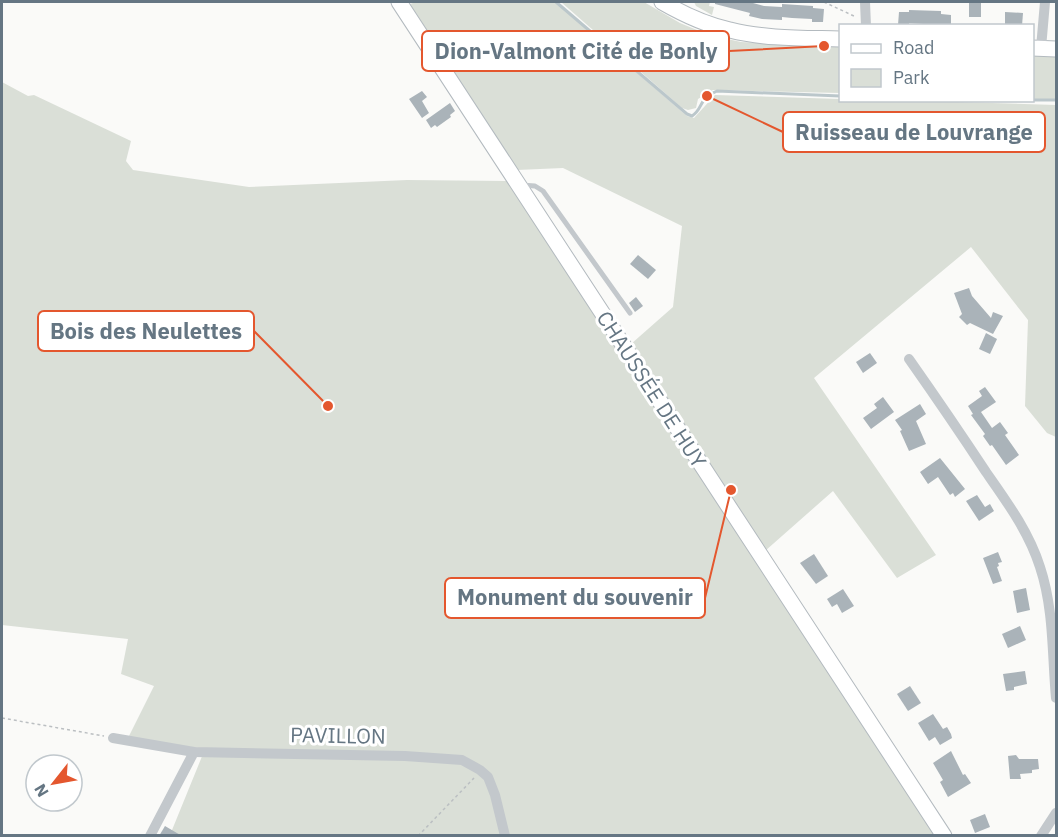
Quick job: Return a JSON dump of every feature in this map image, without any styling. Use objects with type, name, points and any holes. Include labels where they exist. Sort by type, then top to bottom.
[{"type":"main road","name":"CHAUSSÉE DE HUY","points":[[399,2],[944,836]]},
{"type":"main road","points":[[669,3],[698,20],[728,30],[839,39]]},
{"type":"street","points":[[865,2],[866,22]]},
{"type":"street","points":[[1043,48],[1044,2]]},
{"type":"street","points":[[909,359],[1023,528],[1040,566],[1053,618],[1056,698]]},
{"type":"street","name":"PAVILLON","points":[[113,738],[194,752],[446,758],[462,760],[480,770]]},
{"type":"street","points":[[150,836],[194,752]]},
{"type":"street","points":[[480,770],[488,777],[493,789],[505,836]]},
{"type":"street","points":[[1041,836],[1056,813]]},
{"type":"lane","points":[[519,186],[526,184],[535,186],[543,192],[557,209],[606,283],[630,313]]},
{"type":"path","points":[[824,2],[866,22]]},
{"type":"path","points":[[2,718],[113,738]]},
{"type":"path","points":[[418,836],[476,777],[480,770]]},
{"type":"green space","points":[[416,2],[555,2],[687,116],[694,118],[715,95],[839,99],[839,102],[1056,105],[1056,437],[1047,433],[1025,406],[1028,320],[971,247],[814,378],[936,555],[897,578],[833,491],[765,551],[631,344],[673,307],[682,226],[563,168],[517,170],[410,4]]},
{"type":"green space","points":[[561,2],[644,2],[680,23],[709,35],[741,42],[839,47],[839,93],[713,90],[698,99],[696,108],[688,110],[682,108]]},
{"type":"green space","points":[[694,2],[710,2],[709,6],[714,7],[712,15],[696,6]]},
{"type":"green space","points":[[1034,54],[1056,55],[1056,99],[1034,99]]},
{"type":"green space","points":[[2,82],[28,96],[34,95],[131,141],[126,161],[133,170],[249,187],[407,180],[507,181],[935,835],[170,835],[205,749],[128,738],[154,686],[121,674],[128,639],[2,625]]},
{"type":"building","points":[[715,2],[753,2],[764,6],[782,7],[782,4],[813,6],[813,8],[824,9],[823,22],[782,17],[782,20],[762,19],[749,16],[750,13],[715,4]]},
{"type":"building","points":[[969,2],[981,2],[981,17],[969,17]]},
{"type":"building","points":[[909,10],[941,11],[941,14],[951,15],[951,24],[898,24],[899,12],[909,12]]},
{"type":"building","points":[[1005,12],[1023,13],[1022,24],[1005,24]]},
{"type":"building","points":[[422,91],[427,97],[422,101],[429,113],[422,118],[409,99]]},
{"type":"building","points":[[450,103],[455,111],[450,115],[451,117],[437,127],[435,125],[431,128],[426,120]]},
{"type":"building","points":[[638,255],[656,270],[648,279],[630,264]]},
{"type":"building","points":[[969,288],[972,296],[991,318],[993,312],[1003,316],[993,334],[970,323],[967,325],[959,317],[962,314],[954,293]]},
{"type":"building","points":[[636,297],[643,306],[635,312],[629,303]]},
{"type":"building","points":[[986,333],[997,339],[990,354],[979,349]]},
{"type":"building","points":[[870,353],[877,363],[863,373],[856,362]]},
{"type":"building","points":[[985,387],[996,402],[981,412],[992,428],[1000,422],[1008,433],[1005,435],[1019,455],[1006,465],[983,436],[985,434],[971,415],[973,414],[968,406],[982,396],[979,391]]},
{"type":"building","points":[[883,397],[894,412],[871,429],[863,418],[877,408],[874,404]]},
{"type":"building","points":[[920,404],[926,414],[916,421],[926,444],[909,451],[900,431],[902,430],[895,420]]},
{"type":"building","points":[[940,458],[965,489],[955,497],[953,493],[950,495],[938,477],[928,484],[920,472]]},
{"type":"building","points":[[977,495],[985,507],[990,504],[994,511],[979,521],[966,501]]},
{"type":"building","points":[[998,552],[1002,562],[998,563],[997,567],[1002,581],[993,584],[983,558]]},
{"type":"building","points":[[814,554],[828,576],[816,584],[800,563]]},
{"type":"building","points":[[1026,588],[1030,610],[1017,613],[1013,591]]},
{"type":"building","points":[[843,589],[854,606],[842,613],[837,604],[832,607],[827,599]]},
{"type":"building","points":[[1020,626],[1026,640],[1008,648],[1002,634]]},
{"type":"building","points":[[1025,671],[1027,684],[1006,691],[1003,674]]},
{"type":"building","points":[[910,686],[921,703],[908,711],[897,694]]},
{"type":"building","points":[[933,714],[943,729],[947,727],[952,738],[940,745],[935,737],[929,741],[918,723]]},
{"type":"building","points":[[951,751],[963,775],[965,774],[971,783],[948,797],[940,782],[943,780],[933,763]]},
{"type":"building","points":[[1016,755],[1019,759],[1038,759],[1039,769],[1032,770],[1032,773],[1020,774],[1021,779],[1010,779],[1008,756]]},
{"type":"building","points":[[985,814],[990,827],[975,833],[970,820]]},
{"type":"building","points":[[165,826],[182,836],[159,836]]},
{"type":"waterway","points":[[556,2],[692,116],[703,101],[717,91],[839,96]]},
{"type":"waterway","points":[[1034,100],[1056,100]]},
{"type":"place","name":"Dion-Valmont Cité de Bonly","points":[[824,46]]},
{"type":"place","name":"Ruisseau de Louvrange","points":[[707,96]]},
{"type":"place","name":"Bois des Neulettes","points":[[328,406]]},
{"type":"place","name":"Monument du souvenir","points":[[731,490]]}]
